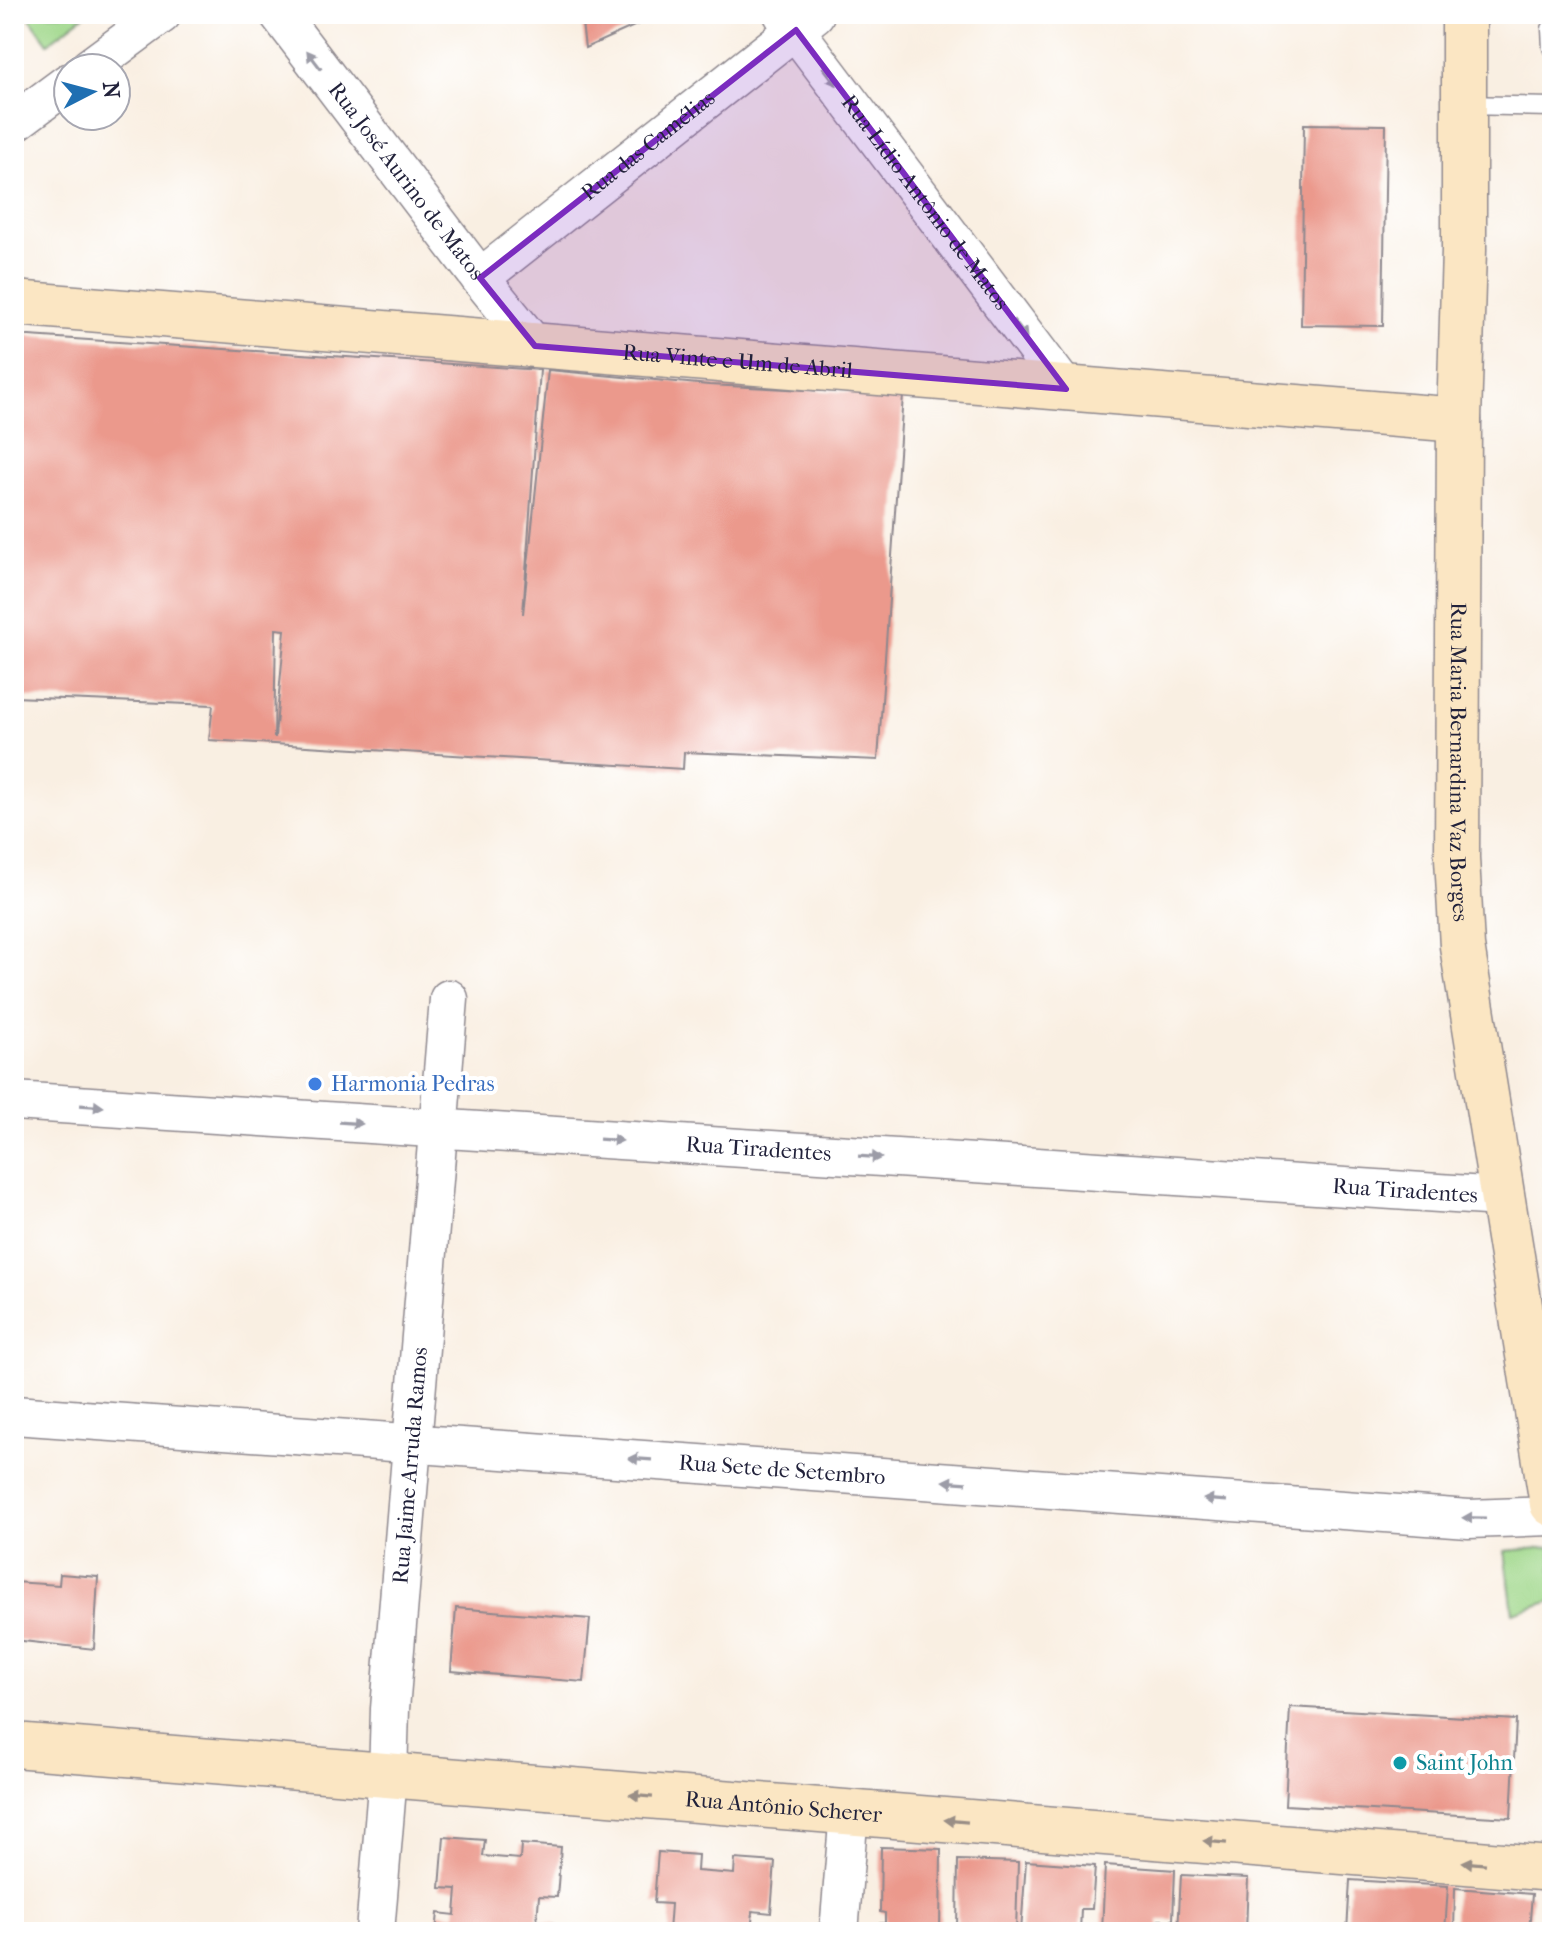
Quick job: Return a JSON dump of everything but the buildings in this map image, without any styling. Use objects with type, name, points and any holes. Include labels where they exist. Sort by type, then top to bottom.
[{"type":"street","points":[[111,52],[162,14]]},
{"type":"street","name":"Rua José Aurino de Matos","points":[[279,14],[535,346]]},
{"type":"street","name":"Rua Maria Bernardina Vaz Borges","points":[[1464,14],[1457,858],[1462,946],[1552,1504]]},
{"type":"street","name":"Rua das Camélias","points":[[480,278],[798,19]]},
{"type":"street","name":"Rua Lídio Antônio de Matos","points":[[798,19],[1066,389]]},
{"type":"street","points":[[14,123],[52,95]]},
{"type":"street","name":"Rua Vinte e Um de Abril","points":[[14,303],[1459,420]]},
{"type":"street","name":"Rua Jaime Arruda Ramos","points":[[375,1932],[388,1775],[390,1709],[449,999]]},
{"type":"street","name":"Rua Tiradentes","points":[[14,1101],[1501,1197]]},
{"type":"street","name":"Rua Sete de Setembro","points":[[14,1415],[1469,1519],[1552,1516]]},
{"type":"street","name":"Rua Antônio Scherer","points":[[14,1745],[1552,1869]]},
{"type":"street","points":[[839,1932],[849,1812]]},
{"type":"lane","points":[[1463,105],[1552,107]]},
{"type":"highlighted area","points":[[796,30],[1066,389],[535,346],[480,278]]},
{"type":"green space","points":[[27,14],[86,14],[48,43]]},
{"type":"green space","points":[[1552,1547],[1552,1601],[1513,1613],[1505,1551]]},
{"type":"place","name":"Harmonia Pedras","points":[[315,1084]]},
{"type":"place","name":"Saint John","points":[[1400,1763]]}]
